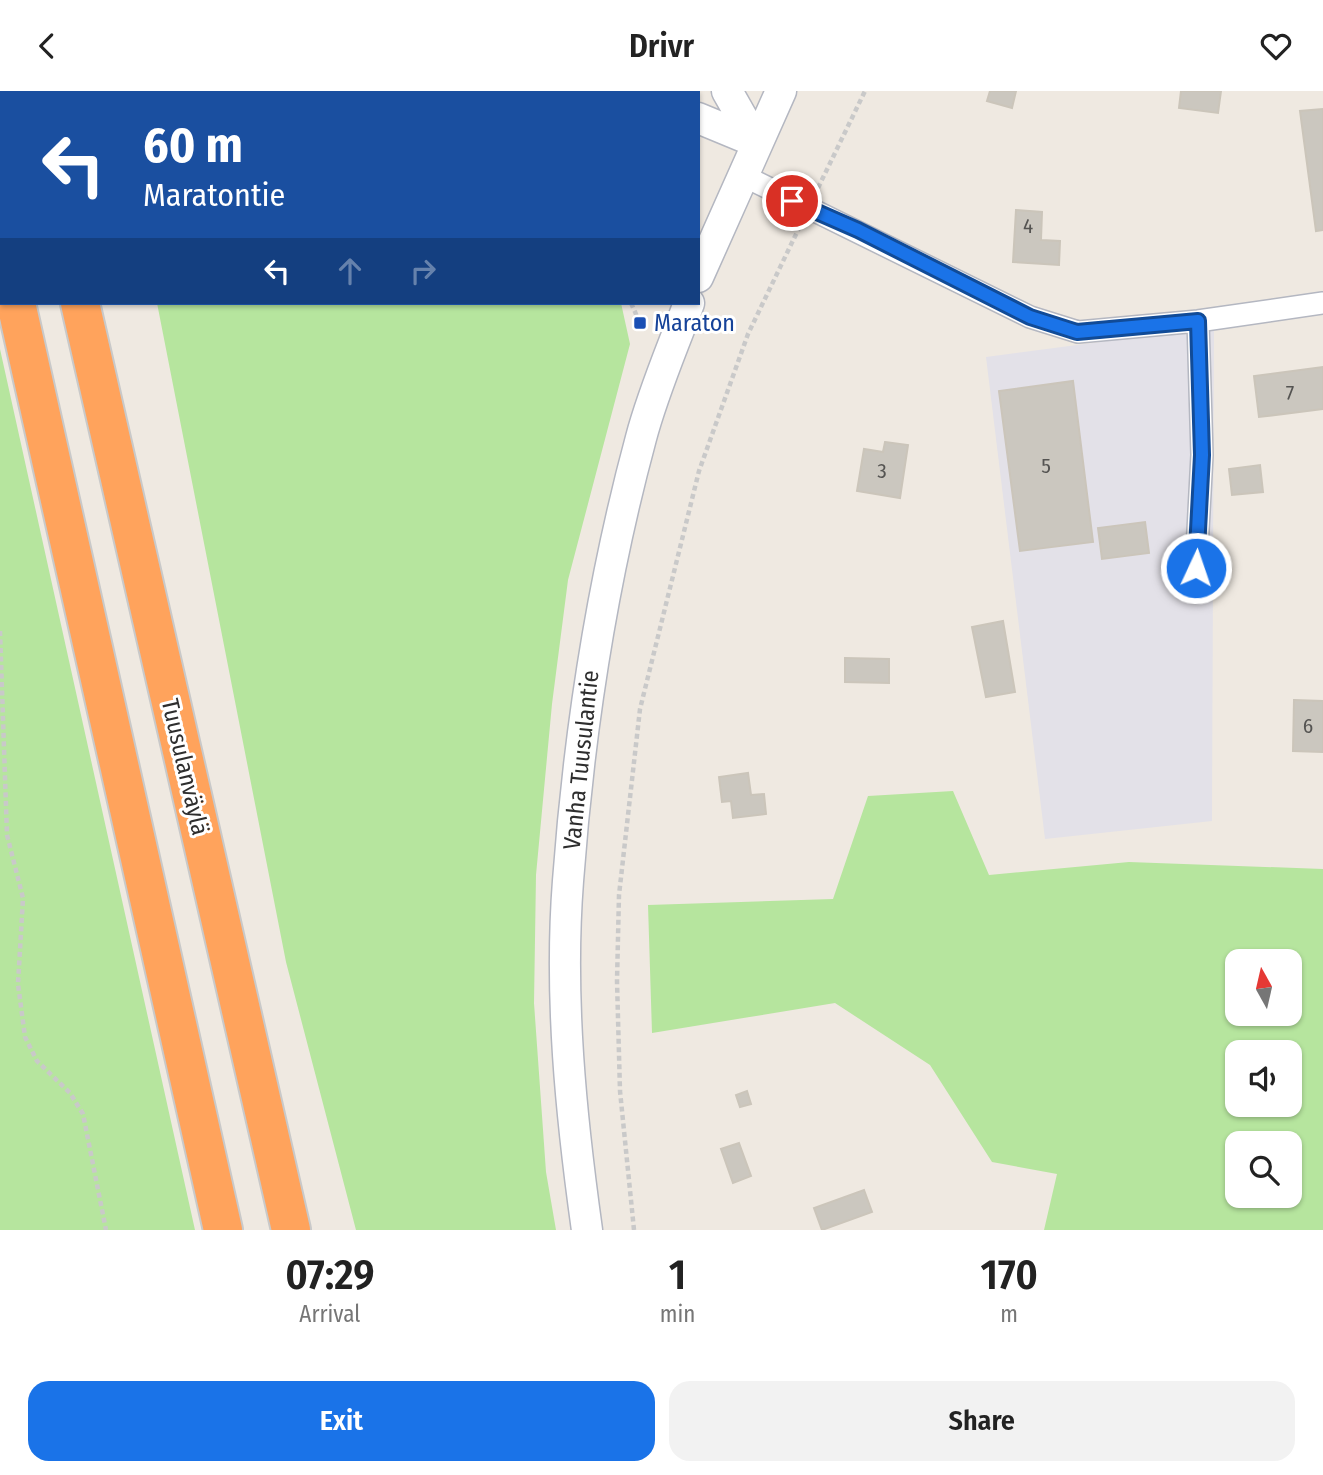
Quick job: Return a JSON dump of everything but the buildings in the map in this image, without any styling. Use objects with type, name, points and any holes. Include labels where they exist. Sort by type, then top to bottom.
[{"type":"highway","points":[[16,305],[223,1230]]},
{"type":"highway","name":"Tuusulanväylä","points":[[80,305],[291,1230]]},
{"type":"main road","points":[[727,91],[756,142]]},
{"type":"main road","points":[[700,272],[781,91]]},
{"type":"main road","points":[[700,119],[756,142]]},
{"type":"main road","name":"Vanha Tuusulantie","points":[[587,1230],[575,1147],[566,1003],[567,883],[592,661],[641,436],[688,305]]},
{"type":"street","points":[[742,174],[1030,317],[1077,332],[1198,321],[1323,303]]},
{"type":"street","points":[[1196,568],[1202,455],[1198,321]]},
{"type":"path","points":[[634,1230],[620,1091],[617,981],[619,895],[640,709],[699,471],[748,334],[865,91]]},
{"type":"path","points":[[632,305],[640,323]]},
{"type":"path","points":[[0,631],[7,835],[23,898],[18,984],[25,1037],[37,1061],[70,1093],[83,1114],[106,1230]]},
{"type":"shaded area","points":[[1214,327],[1212,821],[1045,839],[986,357]]},
{"type":"green space","points":[[157,305],[621,305],[630,344],[568,580],[552,704],[536,875],[534,1003],[546,1172],[556,1230],[356,1230],[286,962]]},
{"type":"green space","points":[[0,349],[195,1230],[0,1230]]},
{"type":"green space","points":[[953,791],[989,875],[1129,862],[1323,869],[1323,1230],[1044,1230],[1057,1174],[992,1162],[930,1065],[835,1003],[652,1033],[648,905],[833,899],[868,796]]},
{"type":"place","name":"Maraton","points":[[640,323]]},
{"type":"route","points":[[792,201],[858,230],[1030,317],[1077,332],[1198,321],[1202,455],[1196,568]]}]
